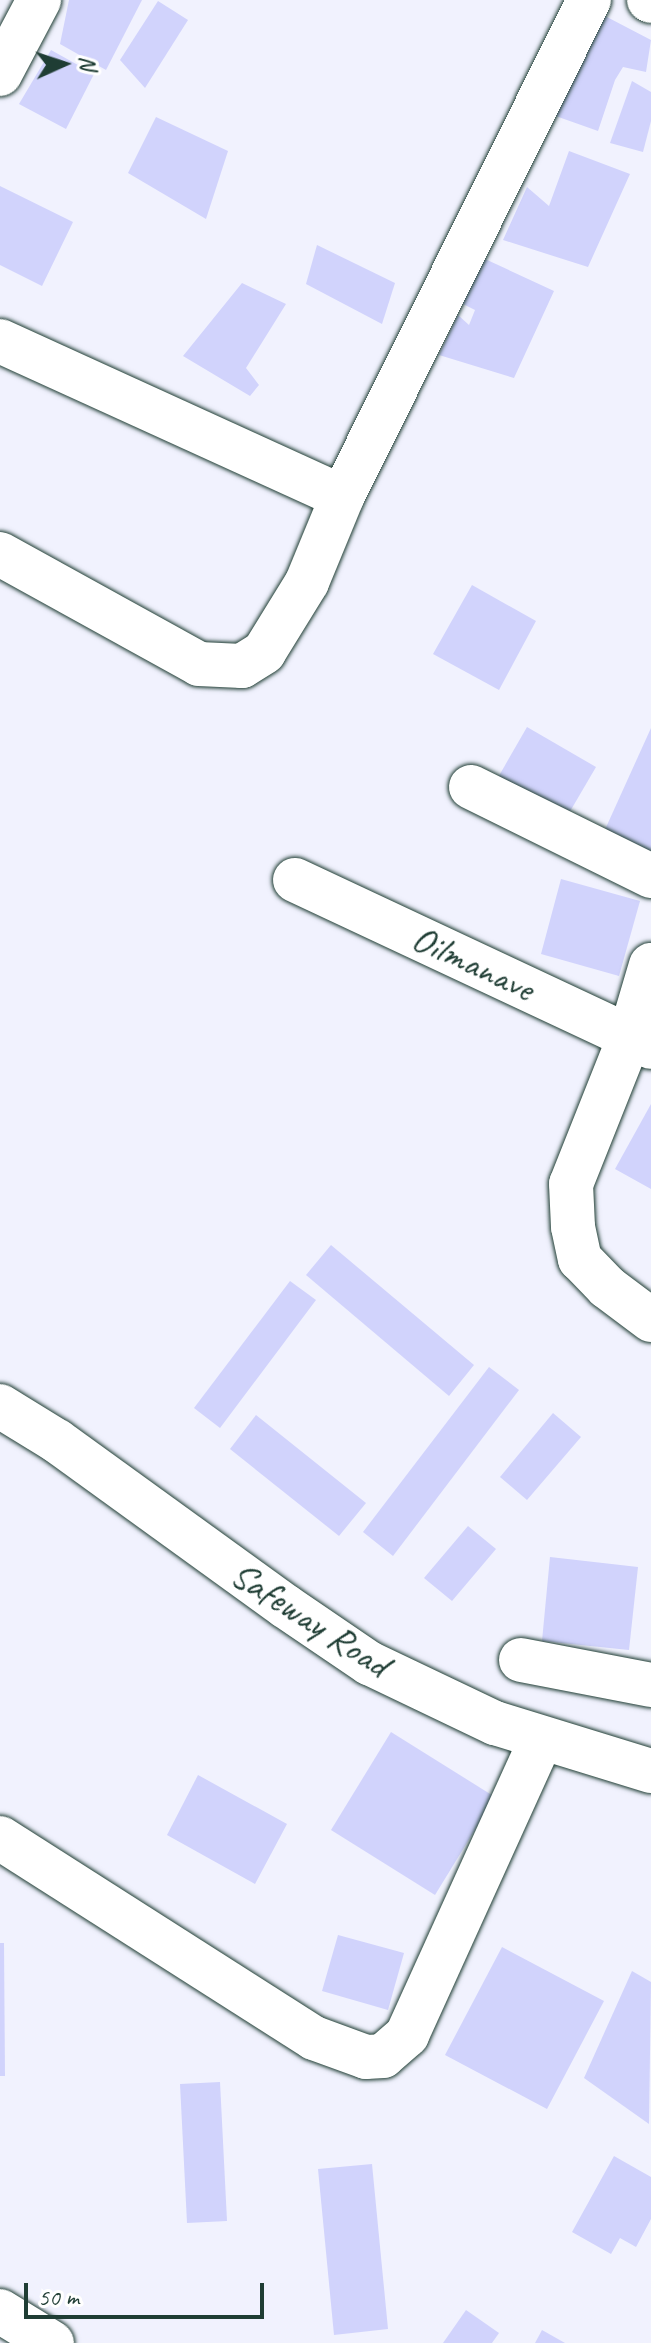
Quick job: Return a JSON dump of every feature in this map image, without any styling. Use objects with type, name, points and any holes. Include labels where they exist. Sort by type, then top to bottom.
[{"type":"street","points":[[0,74],[39,0]]},
{"type":"street","points":[[0,554],[199,664],[242,666],[264,652],[307,582],[342,497],[589,0]]},
{"type":"street","points":[[0,341],[342,497]]},
{"type":"street","points":[[471,787],[651,876]]},
{"type":"street","name":"Oilmanave","points":[[295,880],[640,1041]]},
{"type":"street","points":[[651,965],[640,1041],[571,1184],[573,1227],[580,1259],[607,1287],[651,1320]]},
{"type":"street","name":"Safeway Road","points":[[0,1406],[57,1441],[369,1663],[495,1723],[651,1771]]},
{"type":"street","points":[[521,1660],[651,1685]]},
{"type":"street","points":[[0,1838],[314,2038],[366,2057],[383,2056],[407,2035],[541,1739]]},
{"type":"street","points":[[0,2311],[52,2343]]},
{"type":"building","points":[[69,0],[142,0],[106,70],[60,44]]},
{"type":"building","points":[[158,1],[188,20],[145,88],[120,60]]},
{"type":"building","points":[[605,16],[651,40],[646,72],[623,67],[615,80],[598,131],[550,114]]},
{"type":"building","points":[[51,50],[94,74],[66,129],[19,104]]},
{"type":"building","points":[[632,81],[651,92],[651,121],[643,152],[610,143]]},
{"type":"building","points":[[156,117],[228,151],[206,219],[128,173]]},
{"type":"building","points":[[569,151],[630,174],[588,267],[503,240],[527,187],[549,206]]},
{"type":"building","points":[[0,186],[73,222],[42,286],[0,265]]},
{"type":"building","points":[[317,245],[395,283],[382,324],[306,284]]},
{"type":"building","points":[[472,253],[554,291],[514,378],[439,355],[458,315],[469,325],[475,310],[451,298]]},
{"type":"building","points":[[242,283],[286,304],[246,368],[259,385],[250,396],[183,356]]},
{"type":"building","points":[[472,585],[536,621],[499,690],[433,654]]},
{"type":"building","points":[[527,727],[596,767],[565,820],[496,781]]},
{"type":"building","points":[[651,728],[651,856],[603,834]]},
{"type":"building","points":[[561,879],[640,901],[619,976],[541,954]]},
{"type":"building","points":[[651,1104],[651,1189],[615,1169]]},
{"type":"building","points":[[331,1245],[474,1365],[449,1396],[306,1275]]},
{"type":"building","points":[[290,1281],[316,1300],[220,1428],[194,1408]]},
{"type":"building","points":[[489,1367],[519,1390],[393,1556],[363,1532]]},
{"type":"building","points":[[553,1413],[581,1437],[527,1500],[500,1477]]},
{"type":"building","points":[[256,1415],[366,1503],[339,1536],[230,1449]]},
{"type":"building","points":[[468,1526],[496,1549],[452,1601],[424,1578]]},
{"type":"building","points":[[550,1557],[638,1567],[629,1650],[542,1641]]},
{"type":"building","points":[[391,1732],[495,1797],[435,1895],[331,1830]]},
{"type":"building","points":[[198,1775],[287,1824],[255,1884],[167,1835]]},
{"type":"building","points":[[338,1935],[404,1953],[388,2010],[322,1991]]},
{"type":"building","points":[[0,1943],[4,1943],[5,2076],[0,2076]]},
{"type":"building","points":[[502,1947],[604,2001],[547,2109],[445,2055]]},
{"type":"building","points":[[632,1971],[651,1982],[649,2124],[584,2078]]},
{"type":"building","points":[[220,2082],[227,2221],[187,2223],[180,2084]]},
{"type":"building","points":[[614,2156],[651,2177],[651,2219],[636,2247],[620,2238],[611,2254],[572,2232]]},
{"type":"building","points":[[372,2164],[388,2329],[334,2335],[318,2169]]},
{"type":"building","points":[[466,2310],[499,2333],[492,2343],[443,2343]]},
{"type":"building","points":[[542,2330],[565,2343],[535,2343]]}]
